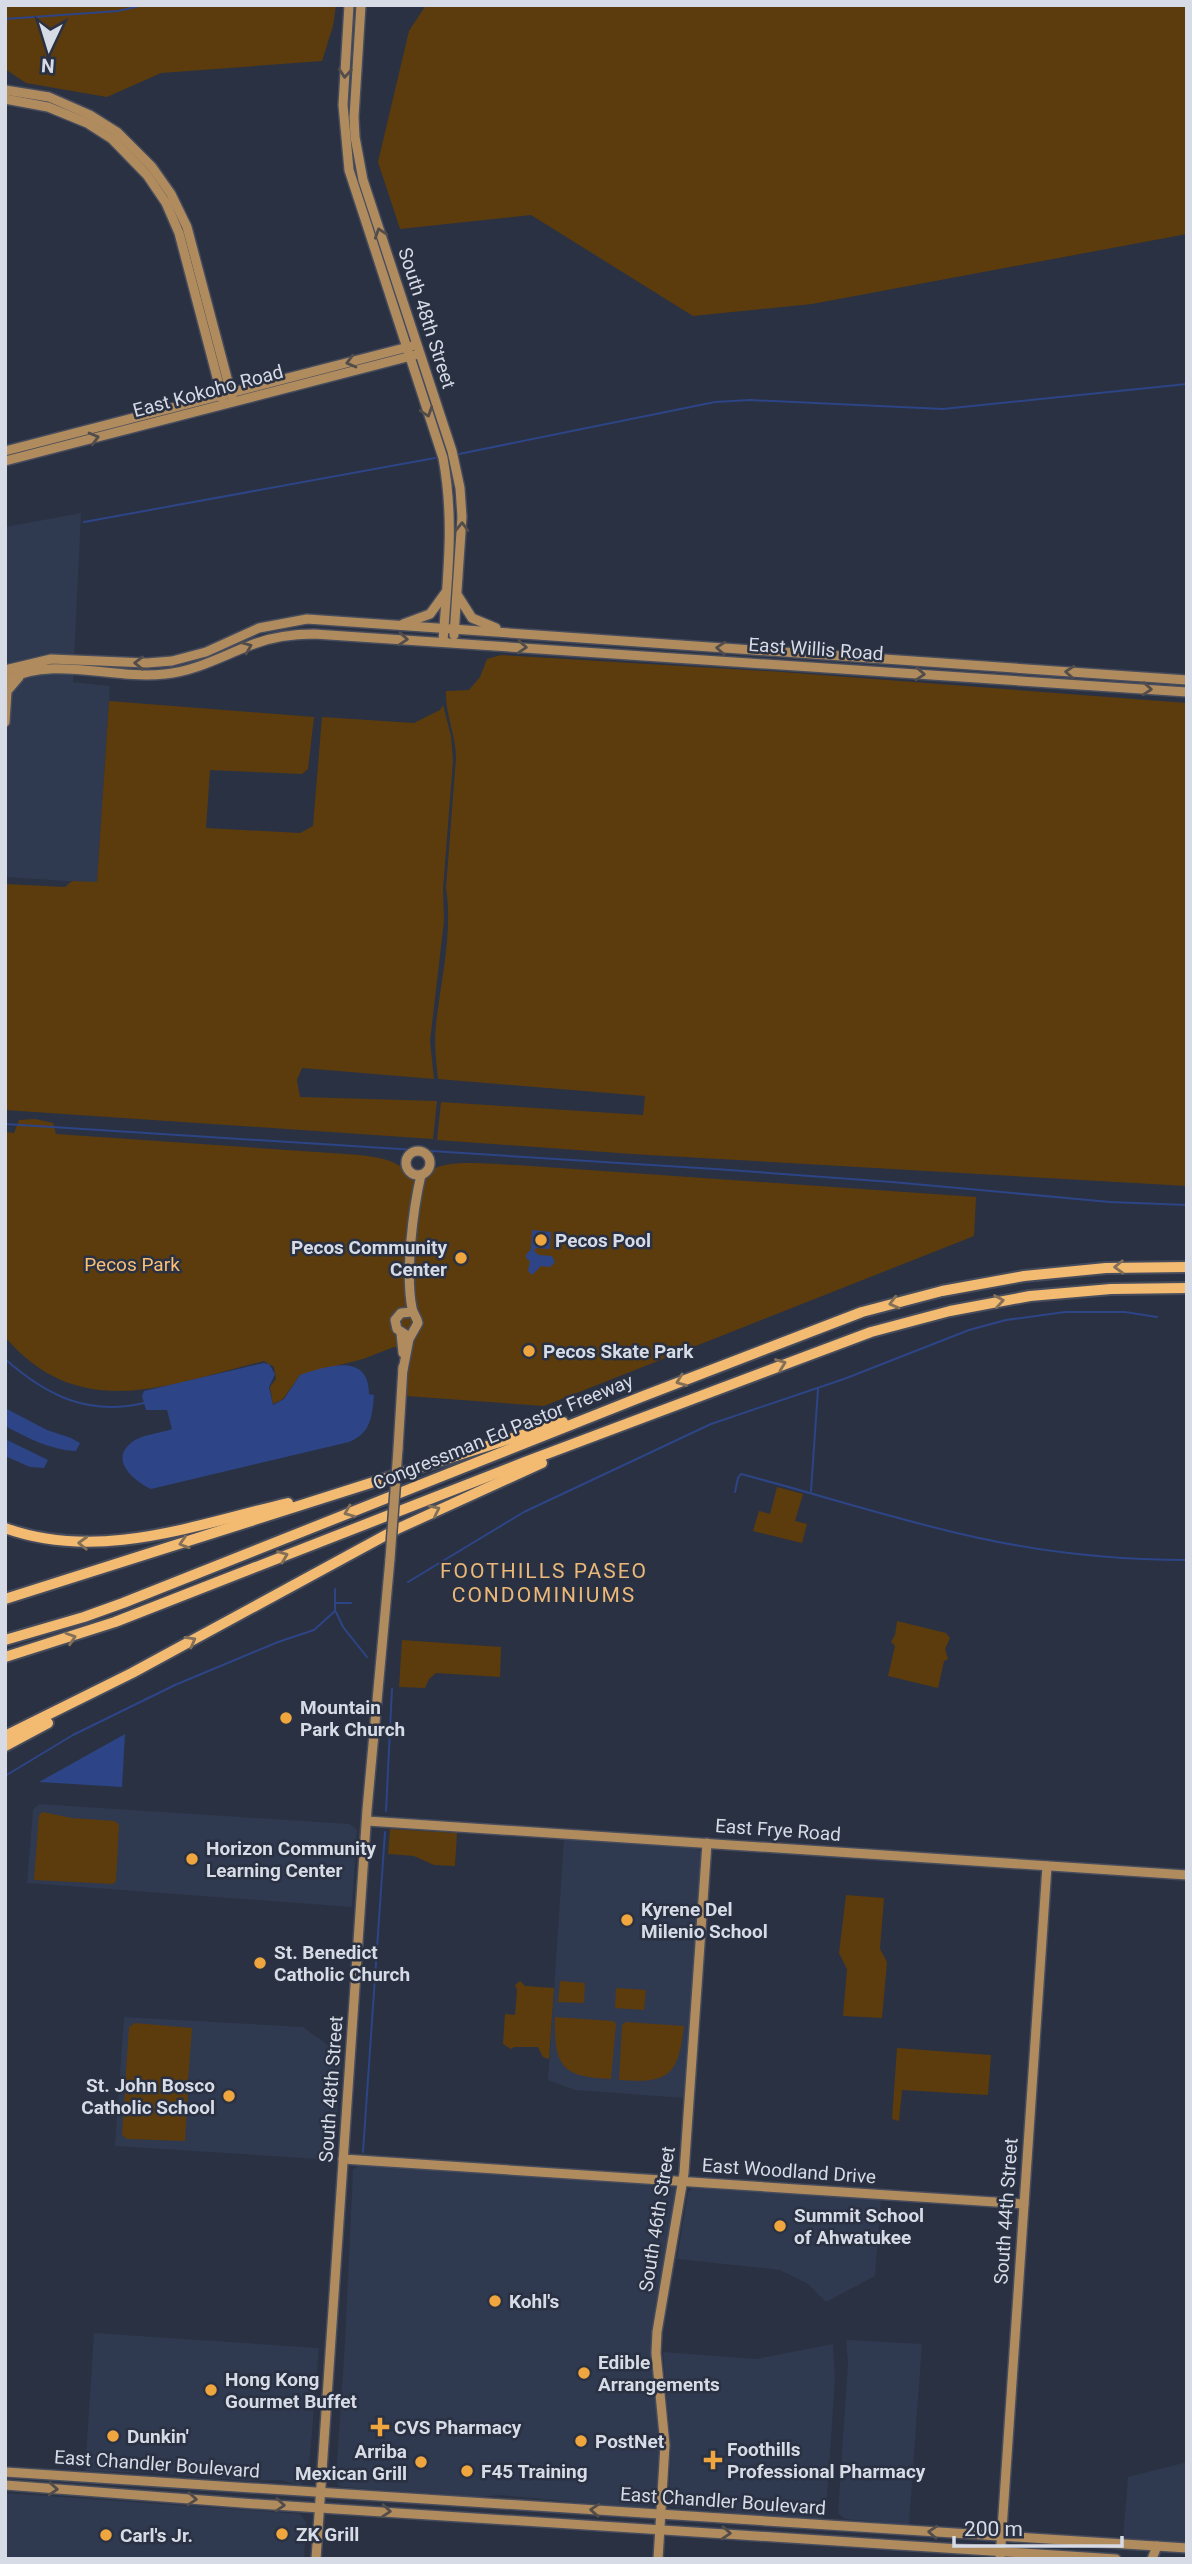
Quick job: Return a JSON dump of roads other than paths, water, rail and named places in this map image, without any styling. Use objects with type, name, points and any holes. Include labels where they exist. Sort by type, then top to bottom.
[{"type":"highway","name":"Congressman Ed Pastor Freeway","points":[[5,1640],[45,1630],[122,1603],[823,1325],[882,1306],[1003,1279],[1065,1271],[1187,1266]]},
{"type":"highway","name":"Congressman Ed Pastor Freeway","points":[[5,1657],[115,1622],[832,1345],[920,1318],[1030,1296],[1152,1287],[1187,1289]]},
{"type":"highway","points":[[5,1599],[640,1397]]},
{"type":"highway","points":[[5,1736],[132,1673],[416,1519],[650,1416]]},
{"type":"highway","points":[[5,1528],[61,1542],[120,1542],[365,1484]]},
{"type":"highway","points":[[5,1746],[103,1693],[132,1673]]},
{"type":"street","name":"South 48th Street","points":[[349,5],[343,105],[349,170],[443,458],[448,488],[451,517],[443,642]]},
{"type":"street","name":"South 48th Street","points":[[361,5],[355,137],[363,180],[452,451],[460,488],[462,517],[454,642]]},
{"type":"street","points":[[5,90],[48,97],[90,115],[117,132],[152,167],[172,194],[187,227],[228,399]]},
{"type":"street","points":[[5,99],[48,107],[87,124],[111,139],[147,175],[166,203],[179,233],[228,399]]},
{"type":"street","name":"East Kokoho Road","points":[[5,461],[27,451],[418,349]]},
{"type":"street","name":"East Kokoho Road","points":[[5,452],[27,451]]},
{"type":"street","points":[[399,625],[430,614],[447,591]]},
{"type":"street","points":[[457,595],[472,618],[504,632]]},
{"type":"street","name":"East Willis Road","points":[[24,668],[61,659],[147,663],[172,661],[206,652],[265,626],[307,619],[1187,680]]},
{"type":"street","points":[[326,634],[327,620]]},
{"type":"street","name":"East Willis Road","points":[[24,668],[65,668],[153,675],[211,663],[248,646],[278,637],[326,634],[1187,692]]},
{"type":"street","points":[[206,652],[211,663]]},
{"type":"street","points":[[5,670],[24,668]]},
{"type":"street","points":[[5,680],[24,668]]},
{"type":"street","points":[[5,722],[7,691],[24,668]]},
{"type":"street","points":[[1037,681],[1038,670]]},
{"type":"street","points":[[410,1284],[395,1323],[401,1333],[412,1333],[418,1323],[412,1312],[410,1284],[417,1174]]},
{"type":"street","points":[[401,1313],[412,1312]]},
{"type":"street","name":"South 48th Street","points":[[316,2559],[367,1821],[398,1449],[403,1370],[401,1333]]},
{"type":"street","name":"South 48th Street","points":[[403,1370],[412,1333]]},
{"type":"street","name":"East Frye Road","points":[[367,1821],[1187,1875]]},
{"type":"street","name":"South 46th Street","points":[[659,2559],[665,2445],[656,2353],[657,2332],[683,2182],[707,1843]]},
{"type":"street","name":"South 44th Street","points":[[1000,2555],[1047,1866]]},
{"type":"street","name":"East Woodland Drive","points":[[343,2159],[1024,2204]]},
{"type":"street","name":"East Chandler Boulevard","points":[[5,2472],[1187,2549]]},
{"type":"street","name":"East Chandler Boulevard","points":[[5,2485],[1000,2555],[1116,2559]]},
{"type":"street","points":[[1152,2559],[1157,2546]]},
{"type":"water","points":[[532,1230],[551,1232],[550,1249],[536,1248],[534,1251],[539,1255],[552,1256],[555,1262],[550,1267],[541,1266],[532,1275],[528,1271],[530,1261],[526,1255],[531,1249]]},
{"type":"water","points":[[269,1364],[275,1374],[269,1387],[273,1405],[284,1399],[300,1375],[345,1365],[362,1372],[369,1394],[374,1395],[371,1417],[366,1429],[349,1442],[151,1489],[125,1468],[123,1454],[135,1440],[172,1429],[167,1410],[146,1410],[142,1396],[144,1391]]},
{"type":"water","points":[[5,1408],[47,1430],[80,1443],[76,1451],[48,1446],[5,1426]]},
{"type":"water","points":[[5,1439],[48,1460],[44,1468],[30,1467],[5,1456]]},
{"type":"water","points":[[125,1734],[122,1787],[39,1782]]},
{"type":"waterway","points":[[5,19],[118,11],[144,5]]},
{"type":"waterway","points":[[459,454],[715,402],[750,400],[943,409],[1187,384]]},
{"type":"waterway","points":[[84,522],[435,458]]},
{"type":"waterway","points":[[5,1124],[715,1169],[1110,1202],[1187,1205]]},
{"type":"waterway","points":[[408,1582],[524,1512],[711,1424],[844,1379],[969,1330],[1006,1320],[1065,1312],[1125,1312],[1157,1317]]},
{"type":"waterway","points":[[5,1359],[37,1383],[69,1400],[105,1407],[144,1403]]},
{"type":"waterway","points":[[811,1491],[818,1389]]},
{"type":"waterway","points":[[735,1492],[741,1474],[919,1524],[1005,1543],[1083,1555],[1187,1560]]},
{"type":"waterway","points":[[5,1776],[73,1735],[175,1685],[314,1630],[335,1611],[335,1589]]},
{"type":"waterway","points":[[335,1603],[351,1603]]},
{"type":"waterway","points":[[336,1612],[343,1627],[367,1657]]},
{"type":"waterway","points":[[386,1811],[392,1689]]},
{"type":"waterway","points":[[363,2152],[385,1832]]},
{"type":"place","name":"Pecos Pool","points":[[541,1240]]},
{"type":"place","name":"Pecos Community Center","points":[[461,1258]]},
{"type":"place","name":"Pecos Skate Park","points":[[529,1351]]},
{"type":"place","name":"Mountain Park Church","points":[[286,1718]]},
{"type":"place","name":"Horizon Community Learning Center","points":[[192,1859]]},
{"type":"place","name":"Kyrene Del Milenio School","points":[[627,1920]]},
{"type":"place","name":"St. Benedict Catholic Church","points":[[260,1963]]},
{"type":"place","name":"St. John Bosco Catholic School","points":[[229,2096]]},
{"type":"place","name":"Summit School of Ahwatukee","points":[[780,2226]]},
{"type":"place","name":"Kohl's","points":[[495,2301]]},
{"type":"place","name":"Edible Arrangements","points":[[584,2373]]},
{"type":"place","name":"Hong Kong Gourmet Buffet","points":[[211,2390]]},
{"type":"place","name":"CVS Pharmacy","points":[[380,2427]]},
{"type":"place","name":"Dunkin'","points":[[113,2436]]},
{"type":"place","name":"PostNet","points":[[581,2441]]},
{"type":"place","name":"Foothills Professional Pharmacy","points":[[713,2460]]},
{"type":"place","name":"Arriba Mexican Grill","points":[[421,2462]]},
{"type":"place","name":"F45 Training","points":[[467,2471]]},
{"type":"place","name":"ZK Grill","points":[[282,2534]]},
{"type":"place","name":"Carl's Jr.","points":[[106,2535]]},
{"type":"district","name":"FOOTHILLS PASEO CONDOMINIUMS","points":[[544,1583]]},
{"type":"park label","name":"Pecos Park","points":[[132,1264]]}]
